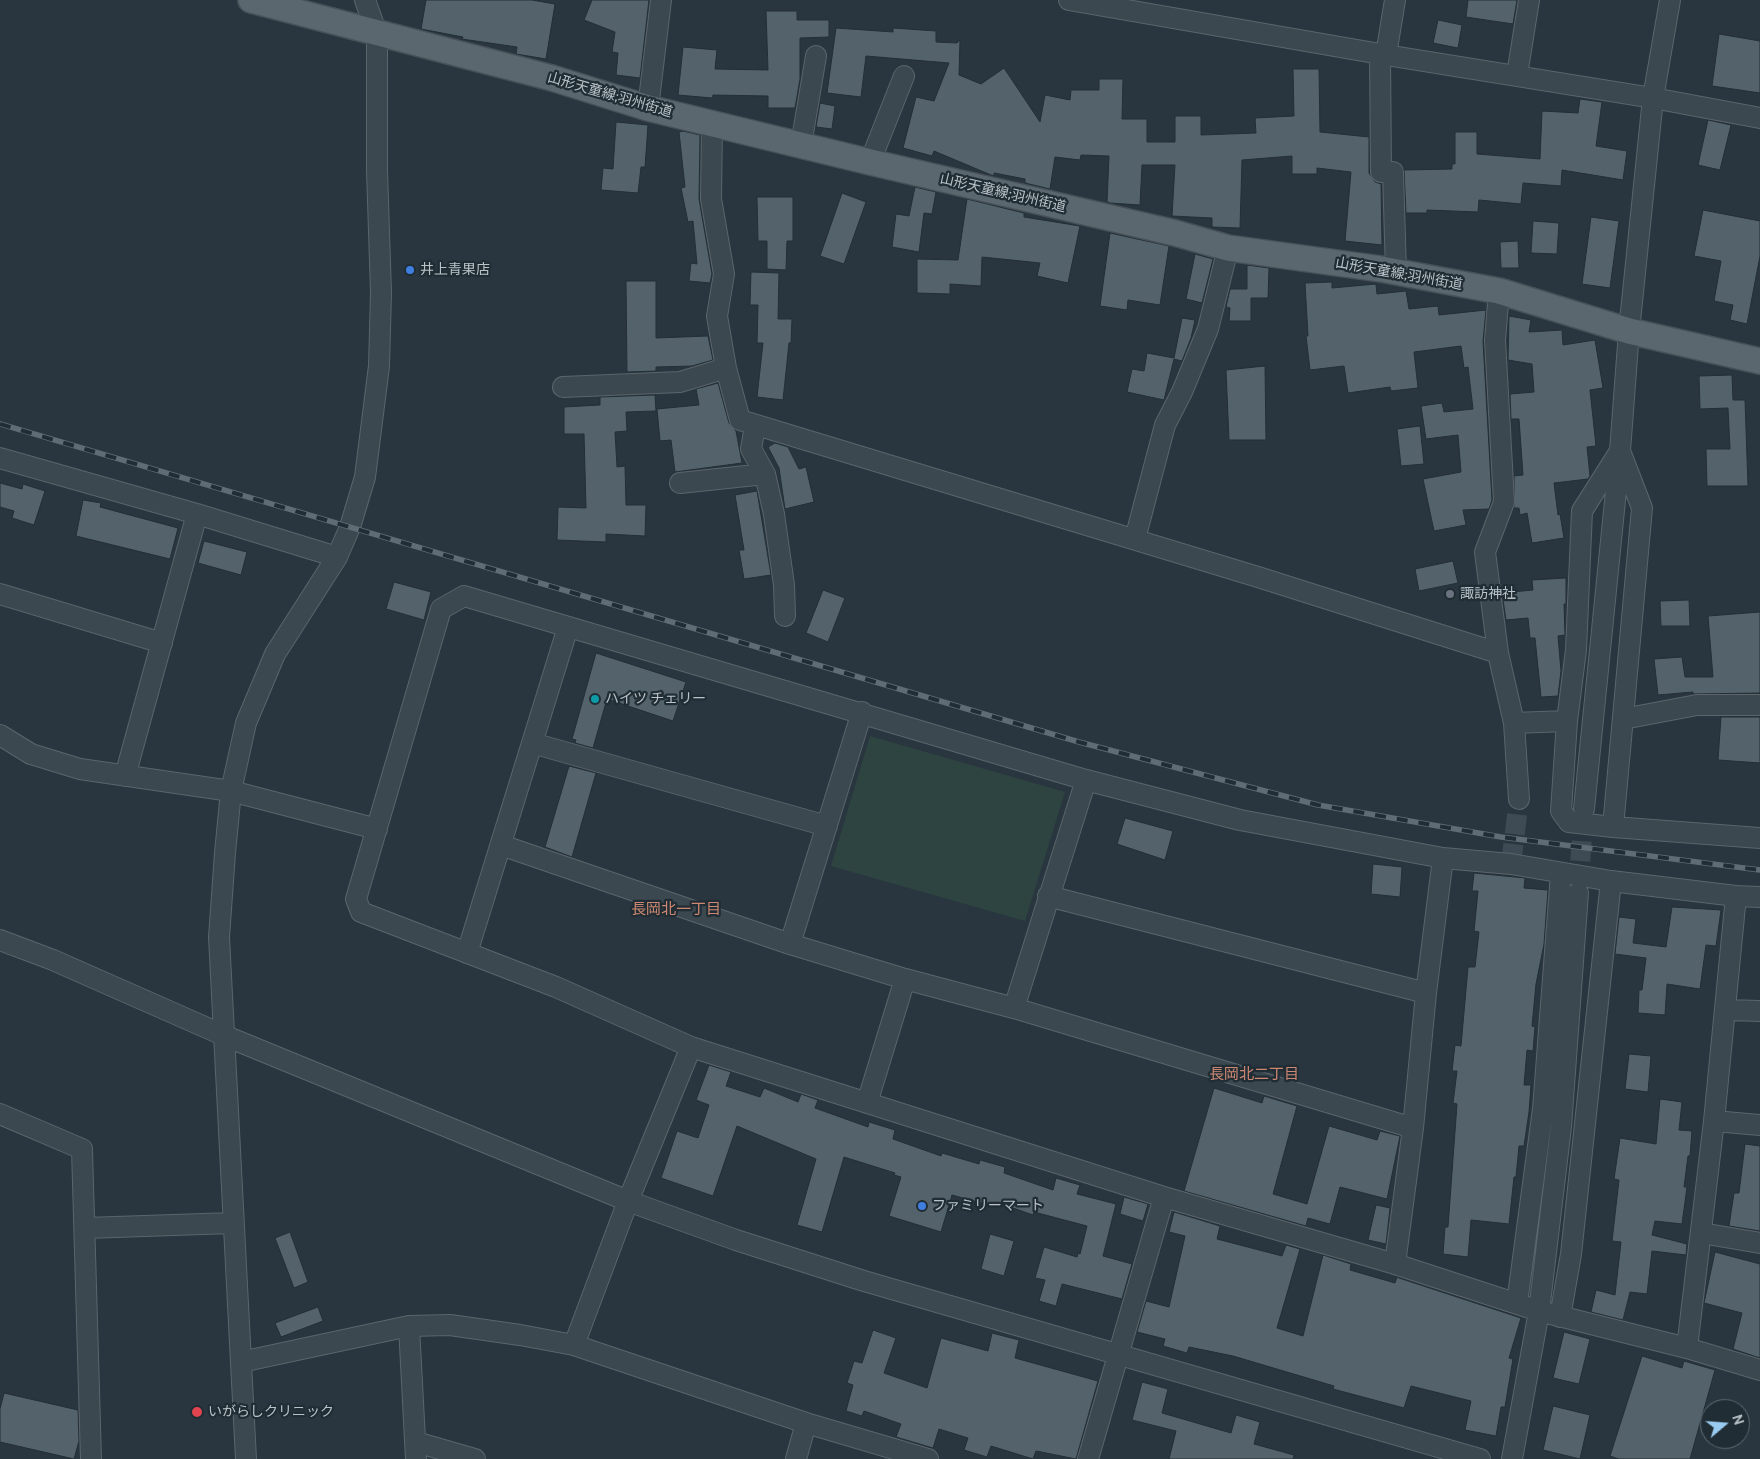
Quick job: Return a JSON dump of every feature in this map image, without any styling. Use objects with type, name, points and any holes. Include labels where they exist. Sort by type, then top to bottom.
[{"type":"main road","name":"山形天童線;羽州街道","points":[[251,0],[552,78],[648,108],[1175,233],[1228,248],[1396,272],[1499,291],[1629,330],[1760,361]]},
{"type":"street","points":[[246,1459],[218,937],[231,791],[246,723],[275,654],[337,557],[350,527],[365,477],[379,366],[381,293],[377,170],[377,34],[365,0]]},
{"type":"street","points":[[648,108],[661,0]]},
{"type":"street","points":[[1069,0],[1383,55],[1653,98],[1760,118]]},
{"type":"street","points":[[1395,0],[1383,55],[1381,172],[1393,172],[1396,272]]},
{"type":"street","points":[[1516,75],[1529,0]]},
{"type":"street","points":[[1584,809],[1653,98],[1670,0]]},
{"type":"street","points":[[801,145],[816,56]]},
{"type":"street","points":[[870,162],[904,76]]},
{"type":"street","points":[[712,122],[712,199],[724,274],[717,316],[726,368],[740,420],[1135,539],[1498,653]]},
{"type":"street","points":[[1135,539],[1165,425],[1182,392],[1208,329],[1228,248]]},
{"type":"street","points":[[1499,291],[1495,340],[1504,502],[1485,552],[1498,653],[1514,723],[1519,799]]},
{"type":"street","points":[[563,387],[680,382],[726,368]]},
{"type":"street","points":[[755,426],[751,449],[765,474],[774,514],[784,585],[785,616]]},
{"type":"street","points":[[1613,827],[1642,508],[1620,451]]},
{"type":"street","points":[[1620,451],[1582,511],[1576,650],[1567,721],[1561,811],[1569,822],[1760,838]]},
{"type":"street","points":[[0,458],[197,514],[337,557]]},
{"type":"street","points":[[680,483],[765,474]]},
{"type":"street","points":[[125,776],[197,514]]},
{"type":"street","points":[[0,594],[162,643]]},
{"type":"street","points":[[1760,897],[1736,896],[1611,881],[1510,864],[1443,858],[1240,820],[1086,780],[862,712],[464,596],[441,609],[356,899],[361,912],[556,987],[691,1047],[1164,1197],[1395,1264],[1539,1311],[1687,1348],[1760,1370]]},
{"type":"street","points":[[467,953],[568,627]]},
{"type":"street","points":[[1623,719],[1697,705],[1760,705]]},
{"type":"street","points":[[790,944],[862,712]]},
{"type":"street","points":[[1514,723],[1567,721]]},
{"type":"street","points":[[0,735],[31,754],[80,769],[231,791],[377,829]]},
{"type":"street","points":[[532,743],[827,826]]},
{"type":"street","points":[[1014,1008],[1086,780]]},
{"type":"street","points":[[501,845],[790,944],[905,979],[1014,1008],[1413,1128]]},
{"type":"street","points":[[1395,1264],[1413,1128],[1426,993],[1443,858]]},
{"type":"street","points":[[1517,1303],[1543,1109],[1561,873]]},
{"type":"street","points":[[1560,1317],[1571,1254],[1611,881]]},
{"type":"street","points":[[1512,1459],[1539,1311],[1561,1127],[1578,893]]},
{"type":"street","points":[[1048,896],[1426,993]]},
{"type":"street","points":[[1687,1348],[1714,1121],[1736,896]]},
{"type":"street","points":[[0,940],[53,960],[223,1035],[628,1201],[736,1240],[864,1281],[1480,1459]]},
{"type":"street","points":[[867,1103],[905,979]]},
{"type":"street","points":[[1726,1010],[1760,1011]]},
{"type":"street","points":[[574,1345],[628,1201],[691,1047]]},
{"type":"street","points":[[0,1114],[82,1149],[86,1228],[91,1459]]},
{"type":"street","points":[[1714,1121],[1760,1125]]},
{"type":"street","points":[[1088,1459],[1164,1197]]},
{"type":"street","points":[[86,1228],[232,1223]]},
{"type":"street","points":[[1701,1232],[1760,1243]]},
{"type":"street","points":[[241,1362],[409,1326],[450,1326],[574,1345],[806,1423],[928,1459]]},
{"type":"street","points":[[409,1326],[416,1451],[475,1459]]},
{"type":"street","points":[[796,1459],[806,1423]]},
{"type":"green space","points":[[870,736],[1065,792],[1025,921],[831,866]]},
{"type":"building","points":[[426,0],[532,0],[555,4],[546,59],[516,54],[517,47],[462,39],[463,37],[421,29]]},
{"type":"building","points":[[592,0],[649,0],[640,78],[616,75],[618,53],[612,52],[615,32],[584,20]]},
{"type":"building","points":[[1468,0],[1517,0],[1513,24],[1466,17]]},
{"type":"building","points":[[766,11],[797,11],[797,20],[829,20],[829,37],[800,38],[800,79],[795,108],[768,108],[768,96],[713,95],[712,98],[678,95],[683,47],[717,50],[715,69],[768,70]]},
{"type":"building","points":[[1438,20],[1462,25],[1458,48],[1433,43]]},
{"type":"building","points":[[836,28],[893,32],[893,28],[936,31],[936,42],[957,43],[960,40],[959,75],[981,84],[1004,68],[1040,122],[1045,95],[1070,100],[1071,90],[1099,90],[1099,79],[1123,79],[1122,119],[1147,119],[1147,142],[1175,142],[1175,116],[1201,116],[1201,135],[1256,133],[1255,118],[1294,116],[1293,69],[1319,69],[1320,132],[1369,137],[1369,173],[1375,182],[1381,184],[1382,245],[1345,241],[1351,172],[1317,168],[1317,174],[1292,174],[1292,156],[1242,160],[1240,228],[1212,227],[1212,218],[1172,216],[1175,165],[1142,165],[1140,205],[1107,202],[1109,156],[1081,155],[1080,160],[1055,157],[1050,189],[1025,183],[1025,179],[994,173],[994,176],[934,151],[932,156],[903,148],[916,97],[934,101],[949,63],[866,56],[861,97],[827,93]]},
{"type":"building","points":[[1719,34],[1760,41],[1760,93],[1712,86]]},
{"type":"building","points":[[1580,99],[1602,102],[1596,146],[1627,151],[1623,180],[1562,170],[1561,186],[1523,183],[1521,204],[1479,200],[1478,212],[1427,210],[1427,213],[1406,213],[1404,170],[1452,169],[1452,164],[1455,164],[1455,132],[1477,132],[1477,154],[1540,159],[1542,111],[1578,113]]},
{"type":"building","points":[[820,103],[835,106],[832,129],[816,127]]},
{"type":"building","points":[[1708,120],[1731,125],[1720,170],[1698,165]]},
{"type":"building","points":[[616,122],[648,125],[645,167],[641,167],[638,193],[601,190],[603,168],[613,169]]},
{"type":"building","points":[[683,131],[700,135],[699,199],[712,274],[710,283],[689,281],[691,263],[697,264],[693,221],[688,222],[681,188],[685,187],[679,132]]},
{"type":"building","points":[[915,187],[936,192],[932,214],[924,213],[919,252],[892,247],[896,214],[909,216]]},
{"type":"building","points":[[842,193],[866,202],[844,264],[820,256]]},
{"type":"building","points":[[757,197],[793,197],[793,241],[787,241],[786,270],[767,269],[767,241],[758,241]]},
{"type":"building","points":[[967,199],[1024,213],[1024,217],[1080,226],[1068,283],[1037,276],[1040,263],[982,257],[981,286],[950,284],[950,294],[917,293],[917,259],[958,260]]},
{"type":"building","points":[[1703,210],[1760,221],[1760,256],[1747,324],[1730,320],[1733,305],[1714,301],[1721,261],[1694,256]]},
{"type":"building","points":[[1591,217],[1619,221],[1610,288],[1582,284]]},
{"type":"building","points":[[1533,221],[1559,223],[1557,254],[1531,253]]},
{"type":"building","points":[[1110,233],[1169,246],[1160,305],[1128,300],[1127,310],[1100,306]]},
{"type":"building","points":[[1518,241],[1519,268],[1501,268],[1500,242]]},
{"type":"building","points":[[1195,254],[1213,259],[1202,303],[1186,299]]},
{"type":"building","points":[[1247,265],[1269,268],[1268,298],[1251,298],[1251,321],[1229,321],[1230,308],[1226,307],[1230,289],[1247,289]]},
{"type":"building","points":[[751,272],[779,273],[778,319],[792,319],[791,343],[789,343],[783,400],[757,397],[763,343],[757,343],[758,305],[750,305]]},
{"type":"building","points":[[626,281],[656,281],[656,338],[708,336],[713,360],[692,366],[656,367],[656,371],[627,372]]},
{"type":"building","points":[[1332,282],[1332,288],[1376,284],[1377,294],[1406,291],[1409,309],[1438,306],[1439,315],[1486,310],[1483,341],[1492,500],[1489,509],[1463,510],[1466,525],[1434,531],[1423,479],[1461,472],[1458,435],[1426,439],[1421,406],[1442,403],[1444,412],[1473,409],[1468,367],[1464,368],[1461,346],[1414,352],[1418,388],[1391,391],[1390,387],[1348,393],[1344,366],[1310,370],[1306,336],[1308,336],[1305,283]]},
{"type":"building","points":[[1509,316],[1531,320],[1529,332],[1562,330],[1563,345],[1595,340],[1603,388],[1590,390],[1596,446],[1587,447],[1590,476],[1588,479],[1554,483],[1558,515],[1560,514],[1564,538],[1532,543],[1527,513],[1520,515],[1519,508],[1514,508],[1514,476],[1523,475],[1519,419],[1511,419],[1510,394],[1534,392],[1532,364],[1508,360]]},
{"type":"building","points":[[1182,318],[1195,320],[1191,338],[1182,361],[1174,359],[1164,400],[1127,392],[1132,369],[1144,371],[1147,353],[1174,358]]},
{"type":"building","points":[[1265,366],[1266,440],[1229,440],[1226,370]]},
{"type":"building","points":[[1732,375],[1733,400],[1745,400],[1748,486],[1707,486],[1706,449],[1730,449],[1728,408],[1700,409],[1699,376]]},
{"type":"building","points":[[718,383],[729,423],[736,431],[742,463],[675,472],[671,440],[660,441],[657,409],[699,405],[696,389]]},
{"type":"building","points":[[655,395],[656,411],[626,412],[627,431],[615,432],[617,467],[625,466],[626,505],[646,505],[645,536],[606,534],[606,542],[557,540],[558,507],[586,508],[584,434],[564,434],[564,407],[600,405],[600,397]]},
{"type":"building","points":[[1420,426],[1424,464],[1401,466],[1397,429]]},
{"type":"building","points":[[775,443],[788,447],[799,469],[806,467],[814,502],[785,509],[779,468],[768,447]]},
{"type":"building","points":[[0,483],[22,489],[23,484],[45,491],[34,525],[12,518],[14,511],[0,507]]},
{"type":"building","points":[[757,491],[771,575],[744,579],[739,550],[744,550],[735,495]]},
{"type":"building","points":[[83,500],[101,503],[100,507],[178,528],[170,559],[76,536]]},
{"type":"building","points":[[204,541],[247,552],[241,575],[198,563]]},
{"type":"building","points":[[1453,561],[1458,583],[1419,591],[1415,569]]},
{"type":"building","points":[[1566,578],[1566,604],[1564,604],[1565,635],[1558,636],[1561,671],[1558,696],[1541,697],[1535,638],[1530,638],[1528,618],[1506,620],[1502,593],[1533,590],[1532,580]]},
{"type":"building","points":[[394,582],[431,592],[424,620],[386,609]]},
{"type":"building","points":[[823,590],[845,598],[828,642],[806,633]]},
{"type":"building","points":[[1689,600],[1690,626],[1661,626],[1660,601]]},
{"type":"building","points":[[1760,612],[1760,693],[1693,694],[1693,692],[1658,695],[1654,659],[1682,657],[1685,677],[1713,677],[1708,616]]},
{"type":"building","points":[[596,653],[686,682],[673,721],[607,699],[593,748],[575,743],[576,740],[572,739]]},
{"type":"building","points":[[1721,717],[1760,717],[1760,763],[1718,760]]},
{"type":"building","points":[[569,766],[596,773],[572,857],[545,847]]},
{"type":"building","points":[[1125,818],[1173,831],[1165,860],[1117,844]]},
{"type":"building","points":[[1373,864],[1402,867],[1400,897],[1371,894]]},
{"type":"building","points":[[1474,873],[1525,878],[1524,888],[1548,890],[1544,944],[1536,984],[1532,1026],[1535,1027],[1533,1051],[1527,1050],[1524,1085],[1531,1085],[1529,1112],[1524,1146],[1519,1146],[1509,1224],[1471,1220],[1468,1257],[1443,1254],[1445,1227],[1448,1227],[1457,1104],[1453,1103],[1457,1071],[1452,1071],[1455,1045],[1461,1046],[1468,967],[1475,967],[1479,932],[1474,931],[1478,891],[1472,891]]},
{"type":"building","points":[[1672,907],[1721,910],[1716,946],[1706,945],[1700,989],[1667,984],[1665,1015],[1638,1013],[1639,990],[1642,990],[1646,958],[1615,954],[1619,917],[1636,919],[1633,943],[1666,947]]},
{"type":"building","points":[[1629,1054],[1651,1056],[1648,1092],[1625,1089]]},
{"type":"building","points":[[709,1065],[731,1072],[726,1086],[760,1097],[764,1088],[798,1102],[801,1094],[818,1100],[815,1108],[868,1127],[869,1122],[895,1130],[893,1139],[941,1156],[942,1153],[979,1164],[980,1160],[1005,1167],[1004,1173],[1053,1190],[1056,1178],[1080,1185],[1077,1194],[1116,1204],[1103,1256],[1132,1264],[1122,1299],[1062,1284],[1056,1306],[1039,1301],[1045,1280],[1035,1278],[1044,1247],[1077,1257],[1078,1253],[1080,1254],[1087,1226],[1034,1212],[1033,1215],[996,1202],[995,1207],[952,1195],[941,1232],[889,1216],[901,1177],[894,1175],[895,1173],[844,1157],[822,1232],[797,1225],[816,1159],[737,1126],[713,1196],[661,1178],[677,1131],[698,1138],[709,1105],[696,1100]]},
{"type":"building","points":[[1214,1088],[1262,1103],[1264,1096],[1297,1106],[1273,1194],[1307,1204],[1329,1126],[1377,1140],[1380,1131],[1400,1136],[1387,1199],[1340,1187],[1330,1224],[1308,1218],[1306,1226],[1184,1191]]},
{"type":"building","points":[[1660,1099],[1682,1102],[1679,1130],[1692,1131],[1690,1156],[1688,1156],[1684,1187],[1687,1187],[1682,1224],[1655,1221],[1652,1235],[1687,1244],[1686,1255],[1652,1251],[1647,1294],[1630,1292],[1623,1320],[1591,1312],[1596,1290],[1615,1295],[1621,1242],[1612,1241],[1619,1180],[1614,1179],[1620,1138],[1656,1144]]},
{"type":"building","points":[[1745,1144],[1760,1146],[1760,1231],[1729,1226],[1734,1193],[1739,1193]]},
{"type":"building","points":[[1124,1197],[1148,1204],[1143,1221],[1120,1214]]},
{"type":"building","points":[[1376,1205],[1390,1208],[1386,1244],[1368,1240]]},
{"type":"building","points":[[1174,1212],[1220,1226],[1217,1239],[1282,1256],[1286,1245],[1300,1249],[1277,1328],[1303,1336],[1323,1255],[1351,1264],[1350,1270],[1395,1283],[1397,1277],[1521,1318],[1509,1358],[1513,1359],[1505,1407],[1501,1407],[1496,1436],[1465,1430],[1471,1401],[1411,1386],[1404,1408],[1333,1389],[1334,1386],[1233,1356],[1189,1347],[1187,1353],[1163,1346],[1165,1339],[1137,1332],[1146,1301],[1169,1307],[1185,1236],[1169,1232]]},
{"type":"building","points":[[290,1232],[308,1282],[294,1288],[275,1238]]},
{"type":"building","points":[[990,1234],[1014,1241],[1004,1276],[981,1269]]},
{"type":"building","points":[[1715,1252],[1760,1264],[1760,1358],[1733,1349],[1742,1313],[1704,1303]]},
{"type":"building","points":[[318,1307],[323,1321],[281,1337],[275,1323]]},
{"type":"building","points":[[873,1330],[896,1338],[884,1373],[927,1388],[941,1338],[988,1351],[992,1333],[1019,1340],[1015,1358],[1098,1381],[1076,1459],[1036,1451],[1033,1459],[991,1446],[987,1457],[964,1450],[968,1438],[939,1429],[933,1448],[896,1437],[901,1424],[864,1411],[862,1416],[846,1411],[853,1385],[847,1383],[854,1361],[862,1363]]},
{"type":"building","points":[[1564,1332],[1590,1339],[1579,1384],[1553,1378]]},
{"type":"building","points":[[1642,1356],[1682,1368],[1684,1361],[1715,1370],[1707,1399],[1700,1399],[1700,1423],[1690,1459],[1619,1459],[1610,1456]]},
{"type":"building","points":[[1142,1382],[1168,1389],[1162,1413],[1231,1433],[1236,1415],[1260,1422],[1254,1444],[1294,1455],[1293,1459],[1169,1459],[1176,1431],[1132,1420]]},
{"type":"building","points":[[4,1393],[78,1410],[79,1441],[74,1459],[0,1442],[0,1409]]},
{"type":"building","points":[[1553,1406],[1590,1415],[1580,1459],[1543,1450]]},
{"type":"tunnel","points":[[1511,864],[1519,799]]},
{"type":"tunnel","points":[[1578,891],[1584,809]]},
{"type":"railway","points":[[0,424],[1079,742],[1318,805],[1501,837],[1760,870]]},
{"type":"place","name":"井上青果店","points":[[410,270]]},
{"type":"place","name":"諏訪神社","points":[[1450,594]]},
{"type":"place","name":"ハイツ チェリー","points":[[595,699]]},
{"type":"place","name":"ファミリーマート","points":[[922,1206]]},
{"type":"place","name":"いがらしクリニック","points":[[197,1412]]},
{"type":"district","name":"長岡北一丁目","points":[[676,910]]},
{"type":"district","name":"長岡北二丁目","points":[[1254,1075]]}]
